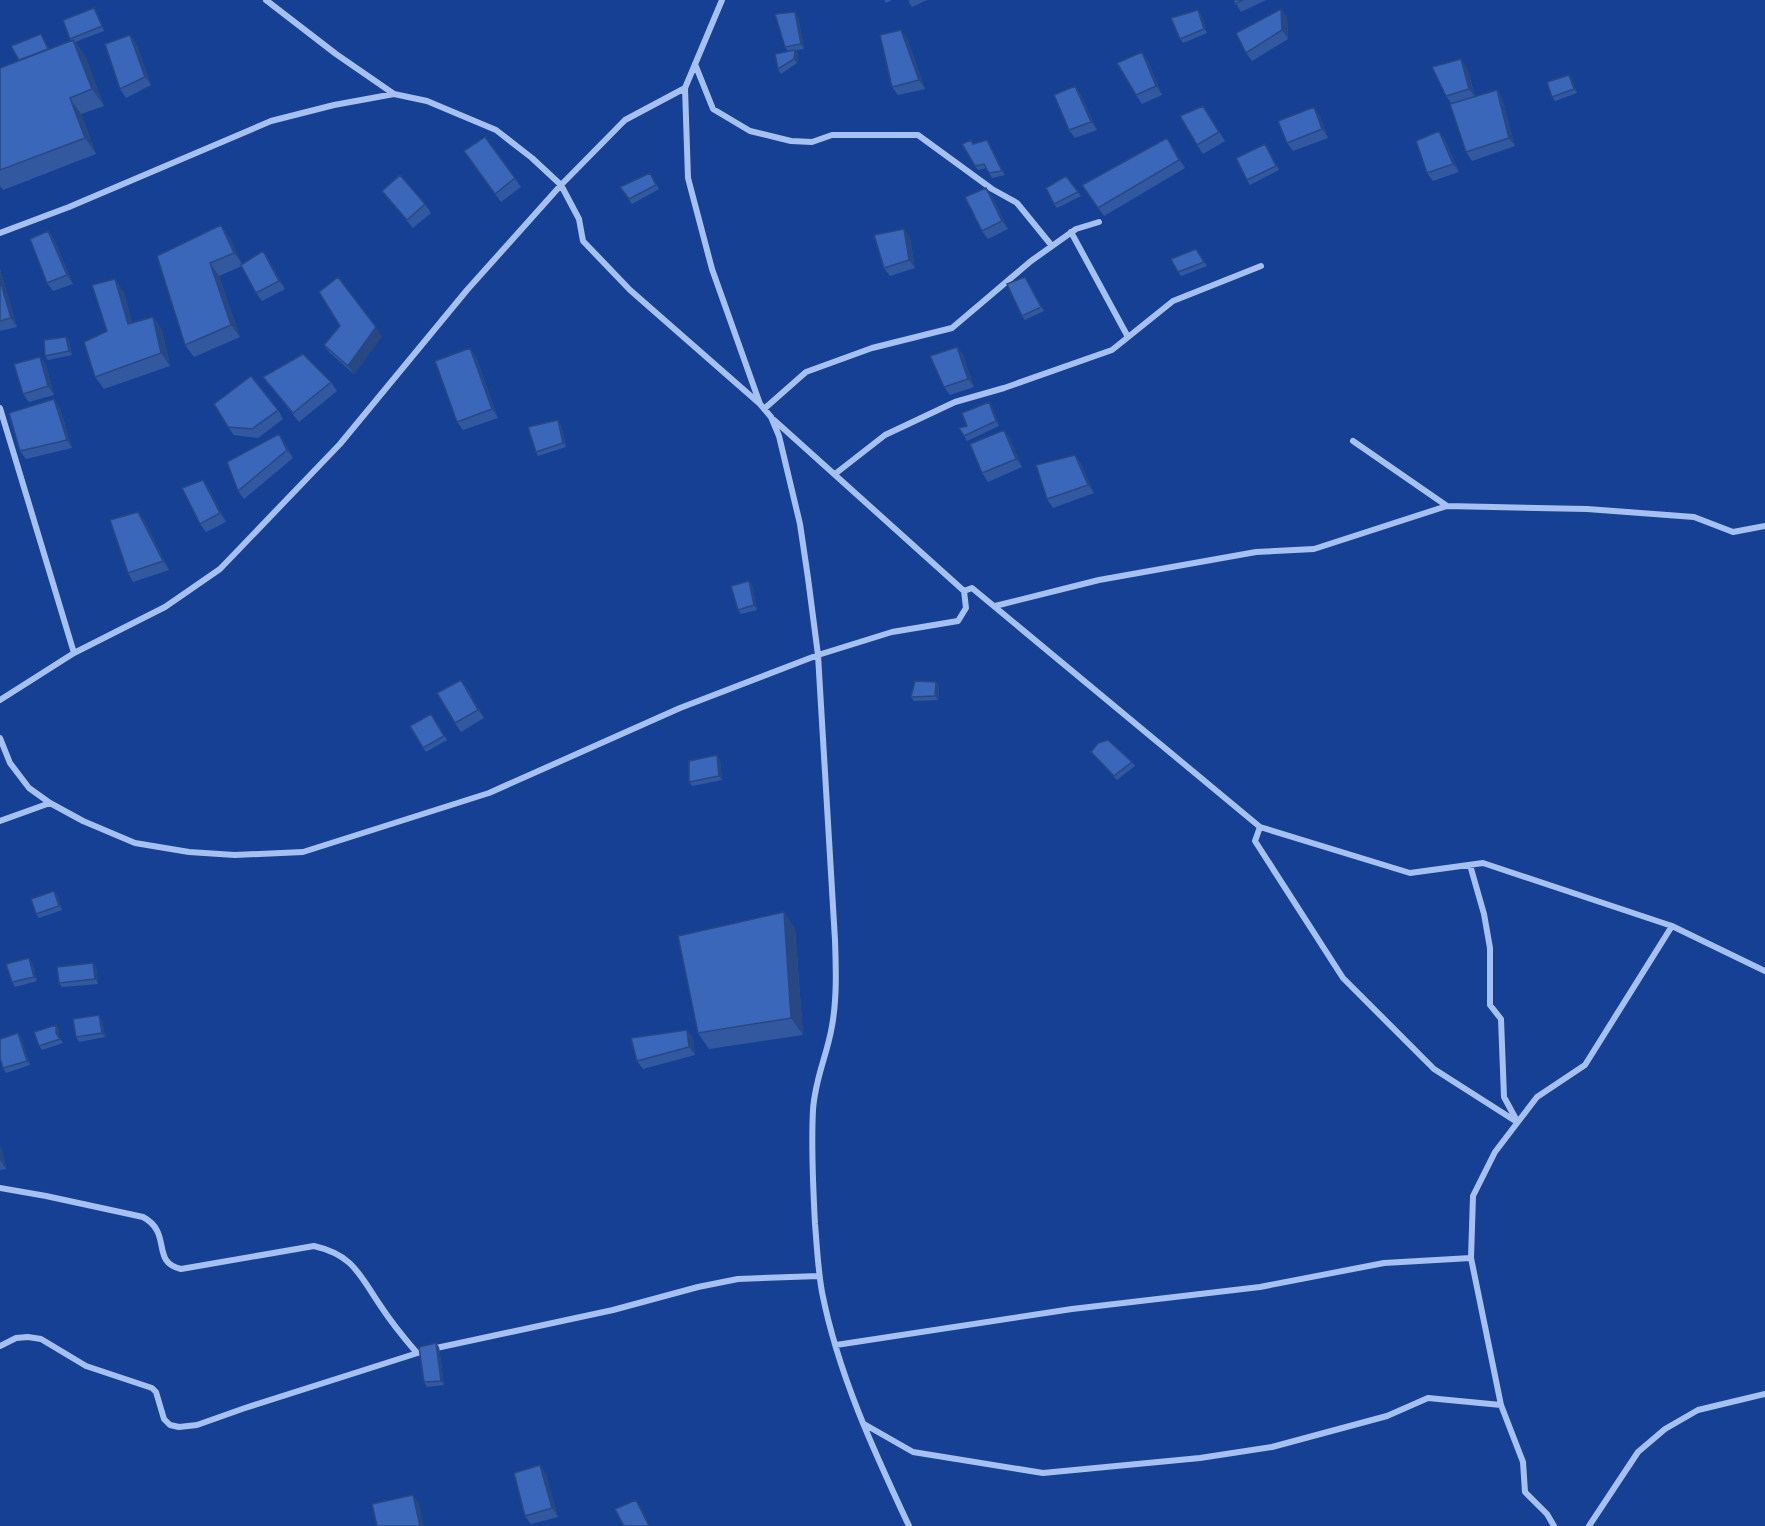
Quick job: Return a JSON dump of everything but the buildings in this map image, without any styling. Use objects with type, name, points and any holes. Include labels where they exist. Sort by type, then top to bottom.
[{"type":"street","points":[[266,0],[336,54],[394,94]]},
{"type":"street","points":[[722,0],[685,88],[688,178],[712,269],[762,407]]},
{"type":"street","points":[[695,64],[713,109],[750,131],[791,141],[812,142],[832,135],[918,135],[992,189],[1017,203],[1052,246]]},
{"type":"street","points":[[0,700],[74,653],[165,607],[220,569],[340,444],[467,290],[561,185],[625,120],[685,88]]},
{"type":"street","points":[[0,233],[69,207],[271,121],[334,105],[394,94],[427,101],[496,130],[561,185],[579,219],[584,241],[630,290],[964,591],[966,608],[958,621],[892,632],[818,655],[680,708],[489,793],[303,852],[235,855],[189,852],[135,843],[83,821],[50,803],[29,788],[10,763],[0,738]]},
{"type":"street","points":[[762,407],[806,372],[872,348],[952,328],[1003,284],[1071,232],[1099,222]]},
{"type":"street","points":[[1071,232],[1128,337]]},
{"type":"street","points":[[835,474],[885,435],[955,402],[1004,388],[1112,350],[1173,301],[1261,266]]},
{"type":"street","points":[[0,408],[74,653]]},
{"type":"street","points":[[771,417],[779,436],[800,524],[818,655],[836,981],[832,1027],[817,1077],[813,1110],[813,1192],[819,1276],[836,1345],[864,1424],[909,1526]]},
{"type":"street","points":[[1353,441],[1447,506]]},
{"type":"street","points":[[994,606],[1099,580],[1257,552],[1314,549],[1447,506],[1587,509],[1694,517],[1733,532],[1765,526]]},
{"type":"street","points":[[964,591],[972,588],[1260,827],[1410,873],[1483,863],[1672,926],[1765,971]]},
{"type":"street","points":[[0,821],[50,803]]},
{"type":"street","points":[[1260,827],[1255,841],[1342,978],[1434,1069],[1517,1122]]},
{"type":"street","points":[[1470,865],[1484,914],[1490,948],[1490,1005],[1501,1019],[1504,1097],[1517,1122]]},
{"type":"street","points":[[1554,1526],[1547,1514],[1525,1492],[1523,1462],[1501,1406],[1471,1258],[1473,1196],[1495,1152],[1537,1097],[1586,1065],[1672,926]]},
{"type":"street","points":[[0,1188],[142,1217],[158,1230],[165,1260],[171,1267],[181,1269],[314,1246],[331,1250],[348,1261],[367,1283],[379,1305],[417,1353]]},
{"type":"street","points":[[836,1345],[1072,1309],[1260,1287],[1384,1263],[1471,1258]]},
{"type":"street","points":[[0,1346],[16,1338],[28,1336],[41,1339],[86,1365],[152,1388],[156,1392],[164,1419],[170,1425],[179,1427],[197,1425],[417,1353],[613,1310],[718,1282],[766,1276],[819,1276]]},
{"type":"street","points":[[1589,1526],[1638,1452],[1665,1429],[1698,1410],[1765,1394]]},
{"type":"street","points":[[864,1424],[913,1452],[1043,1473],[1200,1458],[1272,1447],[1387,1416],[1428,1398],[1501,1406]]}]
